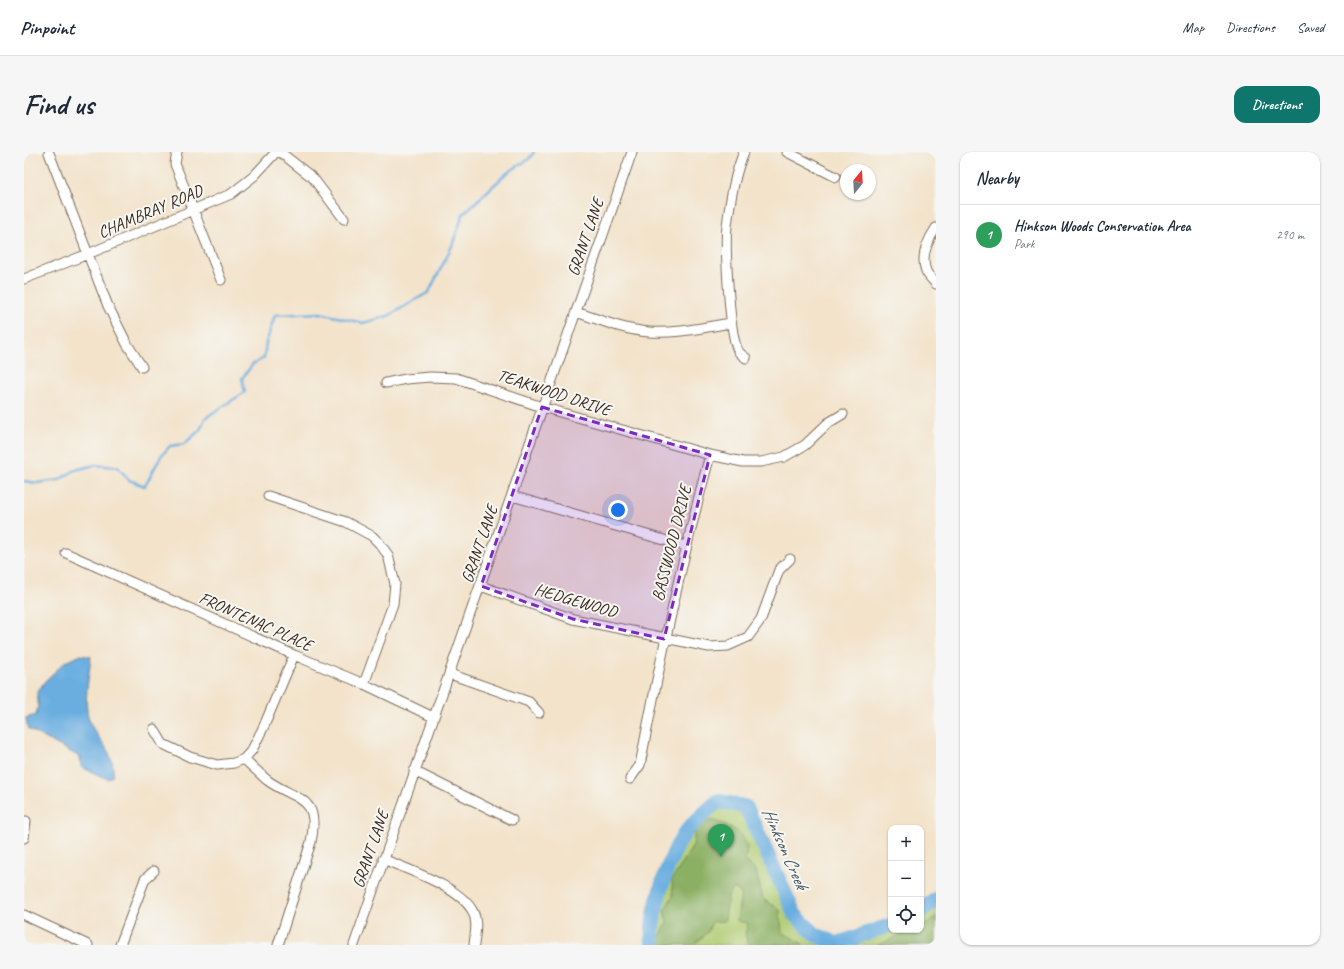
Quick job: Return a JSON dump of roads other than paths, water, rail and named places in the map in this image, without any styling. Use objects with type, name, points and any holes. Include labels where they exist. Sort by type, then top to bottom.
[{"type":"street","points":[[177,152],[176,164],[221,280]]},
{"type":"street","name":"CHAMBRAY ROAD","points":[[24,279],[193,211],[231,194],[254,176],[276,152]]},
{"type":"street","points":[[280,152],[313,178],[344,219]]},
{"type":"street","name":"GRANT LANE","points":[[354,945],[632,152]]},
{"type":"street","points":[[744,152],[735,180],[727,227],[727,262],[731,323],[739,352],[746,358]]},
{"type":"street","points":[[788,152],[836,177]]},
{"type":"street","points":[[48,153],[108,306],[126,344],[142,367]]},
{"type":"street","points":[[936,228],[929,238],[924,253],[926,270],[936,284]]},
{"type":"street","points":[[576,312],[618,326],[650,332],[691,330],[731,323]]},
{"type":"street","name":"TEAKWOOD DRIVE","points":[[386,384],[406,379],[430,377],[456,378],[542,407],[710,455],[743,462],[761,462],[784,458],[805,446],[828,423],[843,414]]},
{"type":"street","name":"BASSWOOD DRIVE","points":[[630,779],[640,765],[664,638],[685,546],[710,455]]},
{"type":"street","points":[[268,496],[346,522],[372,536],[388,555],[395,584],[393,604],[364,684]]},
{"type":"street","points":[[512,496],[685,546]]},
{"type":"street","name":"FRONTENAC PLACE","points":[[66,553],[294,655],[364,684],[433,717]]},
{"type":"street","name":"HEDGEWOOD","points":[[481,586],[573,619],[709,647],[728,646],[748,637],[761,619],[778,570],[790,559]]},
{"type":"street","points":[[154,729],[162,744],[190,757],[217,765],[234,763],[244,759],[252,750],[264,726],[294,655]]},
{"type":"street","points":[[450,674],[529,702],[539,713]]},
{"type":"street","points":[[244,759],[268,780],[304,800],[313,813],[314,827],[311,842],[278,945]]},
{"type":"street","points":[[414,771],[512,820]]},
{"type":"street","points":[[24,838],[26,821]]},
{"type":"street","points":[[384,859],[442,886],[455,893],[466,903],[473,912],[476,926],[474,945]]},
{"type":"street","points":[[120,945],[145,879],[154,871]]},
{"type":"street","points":[[24,915],[88,945]]},
{"type":"water","points":[[81,655],[91,657],[87,689],[87,713],[92,727],[105,746],[111,759],[113,776],[108,779],[81,767],[80,757],[28,729],[26,718],[36,715],[38,705],[37,693],[45,681],[65,662]]},
{"type":"waterway","points":[[24,481],[37,483],[59,480],[75,470],[95,465],[118,467],[129,480],[145,486],[161,456],[170,446],[184,444],[200,430],[205,418],[245,392],[242,378],[253,364],[264,358],[266,343],[275,315],[320,313],[363,323],[388,316],[429,292],[452,246],[463,214],[507,173],[529,159],[534,152]]},
{"type":"waterway","name":"Hinkson Creek","points":[[653,945],[653,920],[656,905],[671,859],[677,846],[690,826],[718,801],[746,807],[795,915],[815,934],[836,944],[888,926]]},
{"type":"waterway","name":"Hinkson Creek","points":[[924,909],[936,899]]},
{"type":"place","name":"Hinkson Woods Conservation Area","points":[[721,857]]}]
